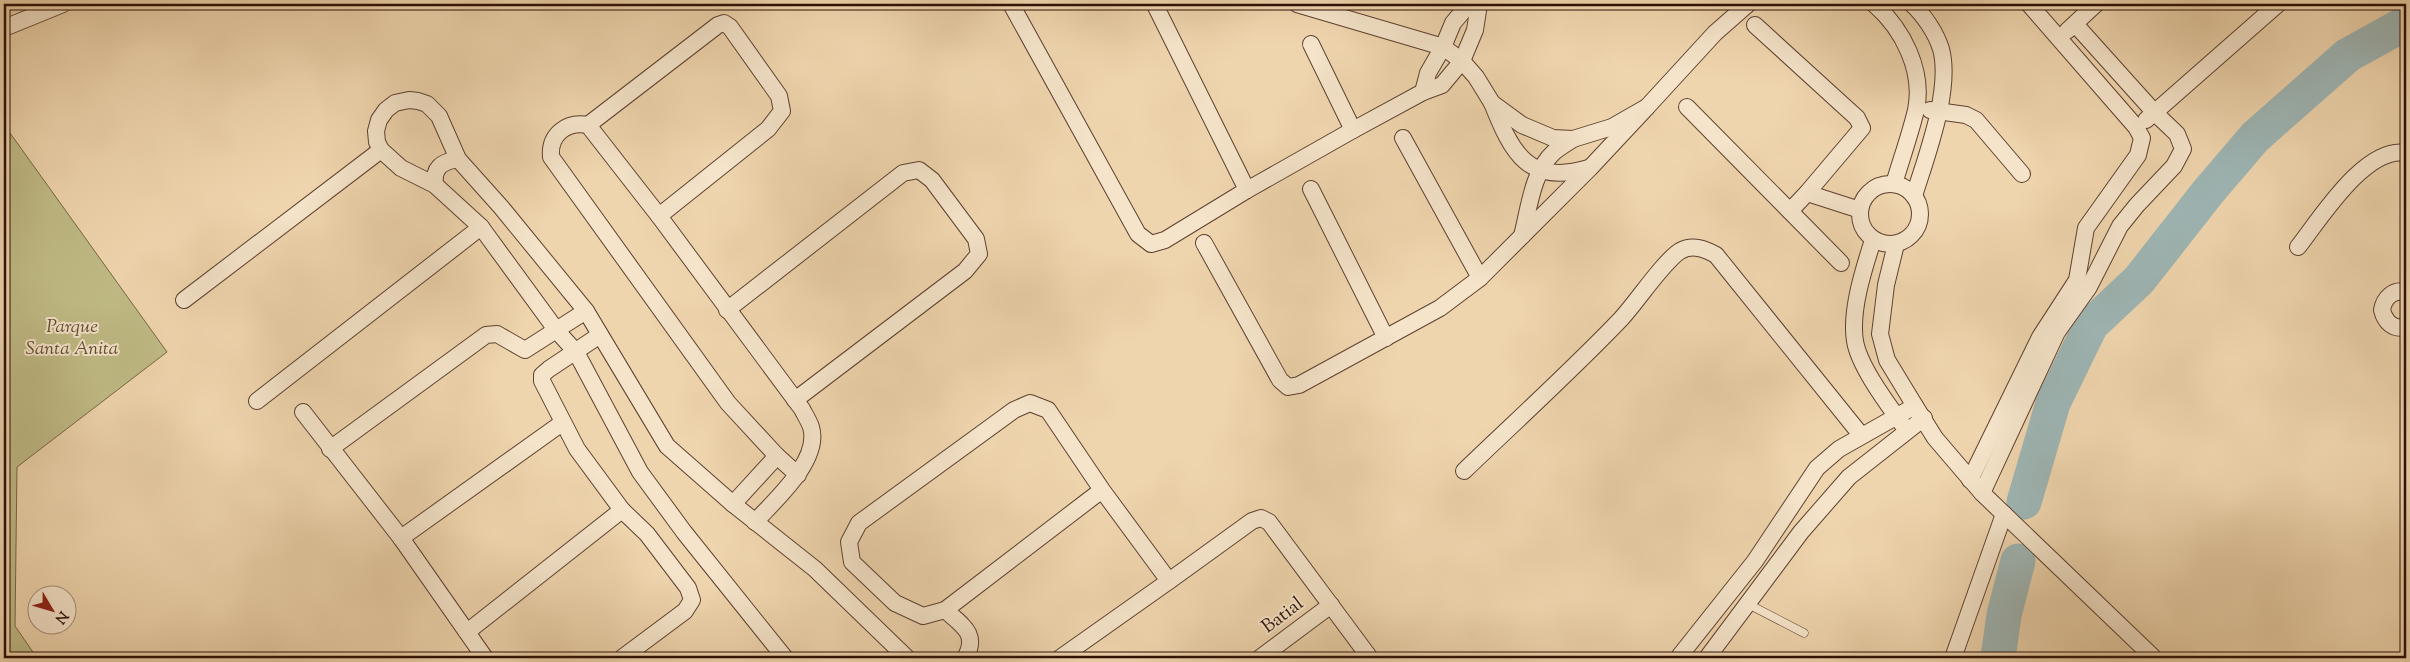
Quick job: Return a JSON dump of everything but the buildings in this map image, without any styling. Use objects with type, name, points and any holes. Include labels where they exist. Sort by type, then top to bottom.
[{"type":"street","points":[[4,28],[64,4]]},
{"type":"street","points":[[1011,4],[1138,234],[1151,244],[1165,240],[1246,190],[1353,130],[1423,92],[1442,85],[1462,62],[1475,30],[1479,4]]},
{"type":"street","points":[[1297,4],[1443,47],[1462,62],[1476,77],[1492,103],[1507,139],[1519,156],[1541,171],[1561,174],[1590,168]]},
{"type":"street","points":[[1423,92],[1428,73],[1443,47],[1453,23],[1469,4]]},
{"type":"street","points":[[1204,244],[1280,380],[1288,387],[1299,385],[1440,308],[1480,278],[1590,168],[1715,33],[1748,4]]},
{"type":"street","points":[[1874,4],[1889,16],[1912,59],[1917,82],[1916,109],[1894,184]]},
{"type":"street","points":[[1912,4],[1922,14],[1941,50],[1943,84],[1939,112],[1914,196]]},
{"type":"street","points":[[1970,480],[2040,337],[2077,280],[2086,228],[2138,155],[2142,138],[2136,127],[2029,4]]},
{"type":"street","points":[[2059,38],[2096,4]]},
{"type":"street","points":[[2136,127],[2155,113],[2278,4]]},
{"type":"street","points":[[1156,7],[1246,190]]},
{"type":"street","points":[[659,216],[768,129],[782,111],[779,96],[730,27],[724,23],[718,25],[588,125],[573,124],[557,134],[550,148],[550,157],[728,403],[777,456],[798,475]]},
{"type":"street","points":[[1982,493],[2058,332],[2089,287],[2120,226],[2174,166],[2183,149],[2177,134],[2155,113],[2074,24]]},
{"type":"street","points":[[1756,25],[1858,118],[1862,128],[1808,193],[1790,211]]},
{"type":"street","points":[[1311,44],[1353,130]]},
{"type":"street","points":[[785,658],[684,532],[640,472],[576,352],[557,331],[481,227],[434,185],[401,168],[381,150],[376,142],[379,120],[386,110],[395,103],[409,100],[418,101],[432,108],[442,123],[458,159],[501,207],[586,311],[667,446],[733,504],[814,569],[907,658]]},
{"type":"street","points":[[1492,103],[1534,131],[1553,138],[1573,139]]},
{"type":"street","points":[[1522,236],[1536,182],[1554,152],[1573,139],[1612,127],[1647,107]]},
{"type":"street","points":[[1687,107],[1842,263]]},
{"type":"street","points":[[1916,109],[1966,115],[1976,120],[2022,174]]},
{"type":"street","points":[[588,125],[659,216],[795,400],[811,426],[813,437],[810,451],[798,475],[756,522]]},
{"type":"street","points":[[1403,138],[1480,278]]},
{"type":"street","points":[[184,300],[381,150]]},
{"type":"street","points":[[2298,247],[2358,174],[2377,159],[2396,151],[2406,154]]},
{"type":"street","points":[[434,185],[436,168],[447,160],[458,159]]},
{"type":"street","points":[[727,310],[904,173],[919,170],[932,180],[976,239],[979,254],[965,271],[795,400]]},
{"type":"street","points":[[1894,184],[1905,188],[1914,196],[1919,207],[1917,225],[1907,239],[1896,244],[1874,240],[1865,232],[1860,222],[1860,210],[1864,199],[1872,190],[1882,185],[1894,184]]},
{"type":"street","points":[[1311,189],[1386,338]]},
{"type":"street","points":[[1808,193],[1860,210]]},
{"type":"street","points":[[257,401],[481,227]]},
{"type":"street","points":[[1874,240],[1861,280],[1856,309],[1855,340],[1865,367],[1907,430],[1935,438]]},
{"type":"street","points":[[1896,244],[1886,285],[1880,334],[1887,360],[1935,438],[1982,493],[2154,658]]},
{"type":"street","points":[[1464,471],[1620,320],[1671,258],[1682,250],[1695,247],[1705,249],[1716,255],[1861,436]]},
{"type":"street","points":[[2406,292],[2394,293],[2388,297],[2382,310],[2388,323],[2395,327],[2406,326]]},
{"type":"street","points":[[330,449],[486,335],[497,334],[525,350],[586,311]]},
{"type":"street","points":[[600,334],[576,352],[549,368],[542,375],[542,381],[562,424],[577,449],[622,510],[653,541],[688,588],[692,600],[685,611],[622,658]]},
{"type":"street","points":[[1102,490],[945,610],[923,616],[896,603],[852,562],[849,542],[859,523],[1014,410],[1030,403],[1048,410],[1102,490],[1169,581]]},
{"type":"street","points":[[303,412],[401,538],[485,658]]},
{"type":"street","points":[[1678,658],[1755,562],[1817,468],[1839,449],[1896,416],[1919,412]]},
{"type":"street","points":[[1707,658],[1801,532],[1849,477],[1907,430],[1919,412]]},
{"type":"street","points":[[401,538],[562,424]]},
{"type":"street","points":[[733,504],[777,456]]},
{"type":"street","points":[[467,632],[622,510]]},
{"type":"street","points":[[1953,658],[2004,514]]},
{"type":"street","points":[[1060,658],[1252,521],[1261,518],[1269,522],[1370,658]]},
{"type":"street","points":[[1755,562],[1771,573]]},
{"type":"street","name":"Batial","points":[[1260,658],[1331,605]]},
{"type":"street","points":[[945,610],[967,630],[971,638],[971,646],[966,658]]},
{"type":"lane","points":[[1748,604],[1804,632]]},
{"type":"green space","name":"Parque Santa Anita","points":[[10,133],[167,352],[17,467],[15,626],[37,658],[4,658],[4,137]]},
{"type":"waterway","points":[[2024,502],[2053,403],[2091,325],[2139,280],[2208,192],[2255,137],[2348,55],[2406,23]]},
{"type":"waterway","points":[[1998,658],[2004,615],[2018,561]]}]
